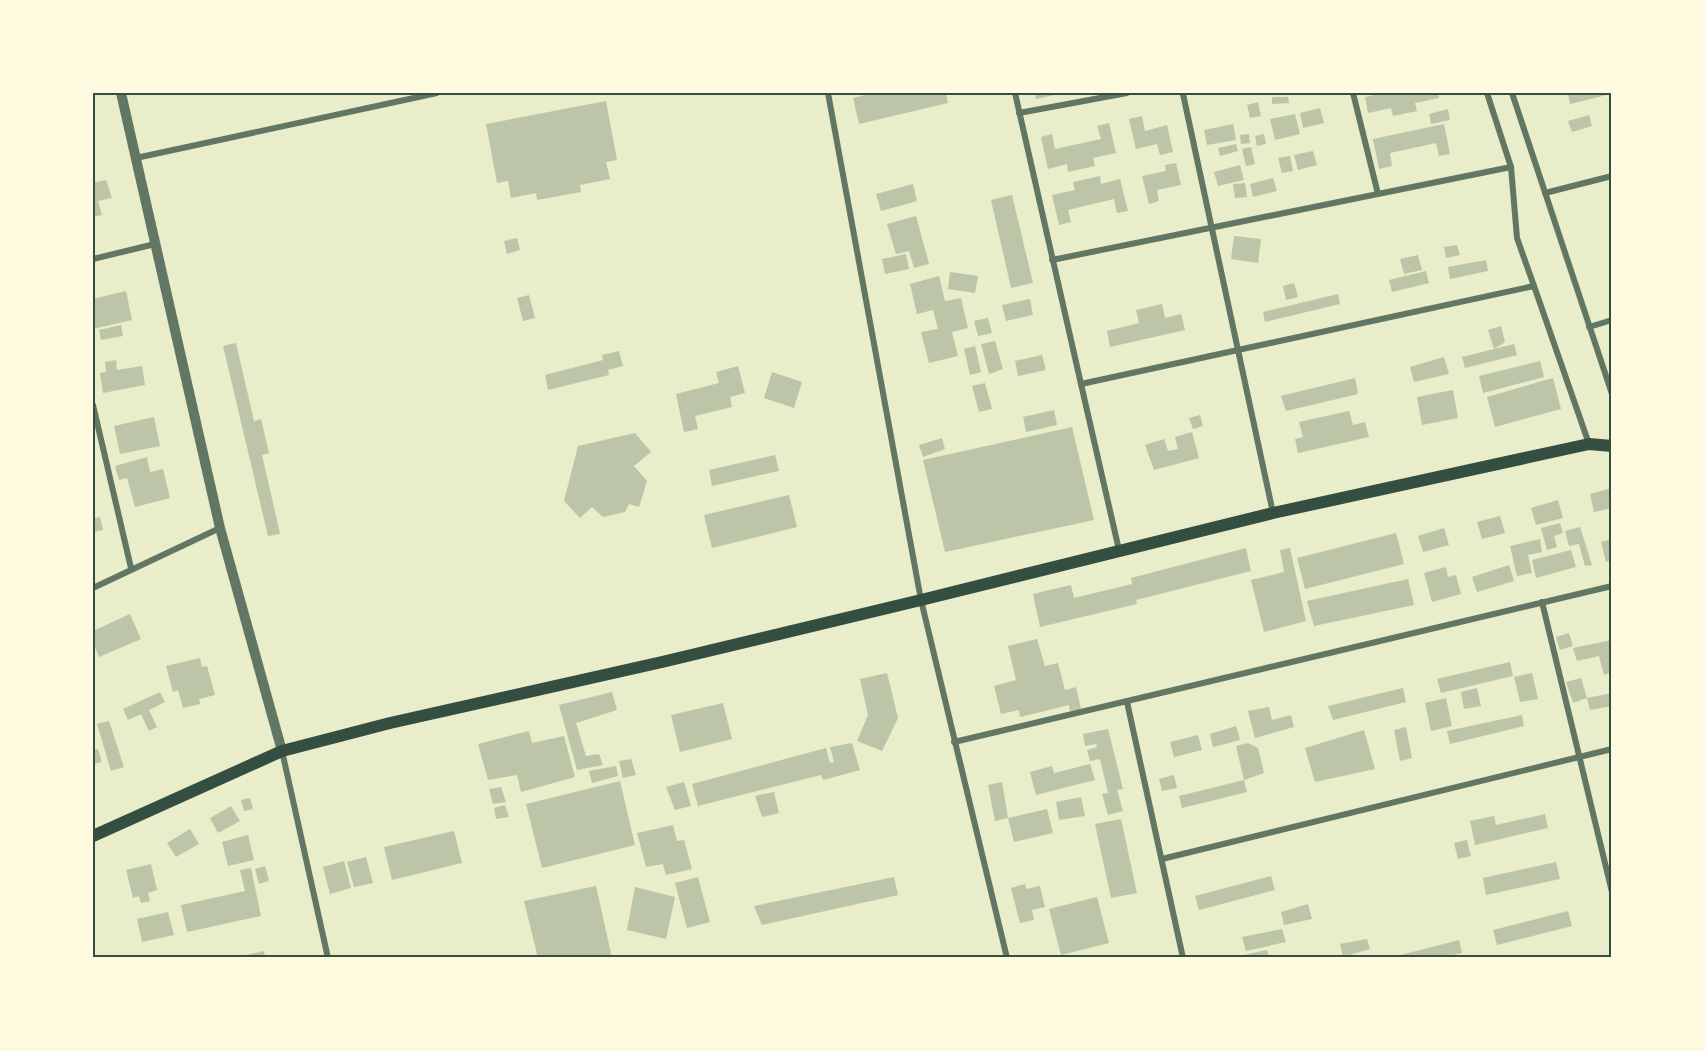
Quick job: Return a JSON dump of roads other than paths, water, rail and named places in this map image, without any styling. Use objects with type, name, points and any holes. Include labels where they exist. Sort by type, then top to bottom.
[{"type":"main road","points":[[93,836],[282,751],[390,723],[662,662],[1274,513],[1589,444],[1612,446]]},
{"type":"street","points":[[122,93],[154,244],[220,528],[282,751],[328,958]]},
{"type":"street","points":[[136,158],[437,93]]},
{"type":"street","points":[[828,93],[921,600],[1007,958]]},
{"type":"street","points":[[1015,93],[1119,550]]},
{"type":"street","points":[[1019,113],[1127,93]]},
{"type":"street","points":[[1173,93],[1185,93],[1211,228],[1274,513]]},
{"type":"street","points":[[1353,93],[1378,194]]},
{"type":"street","points":[[1487,93],[1511,167],[1517,238],[1589,444]]},
{"type":"street","points":[[1512,93],[1612,394]]},
{"type":"street","points":[[1052,261],[1511,167]]},
{"type":"street","points":[[1545,193],[1612,176]]},
{"type":"street","points":[[93,259],[154,244]]},
{"type":"street","points":[[1081,384],[1534,286]]},
{"type":"street","points":[[1589,327],[1612,320]]},
{"type":"street","points":[[93,405],[131,568]]},
{"type":"street","points":[[93,588],[131,568],[220,528]]},
{"type":"street","points":[[954,742],[1612,586]]},
{"type":"street","points":[[1542,603],[1612,892]]},
{"type":"street","points":[[1127,702],[1183,958]]},
{"type":"street","points":[[1162,859],[1612,749]]}]
